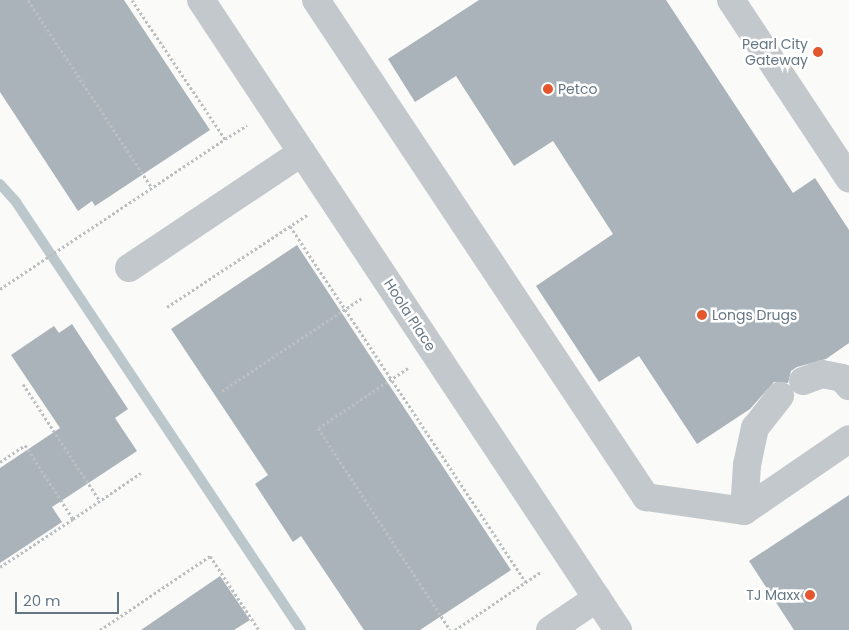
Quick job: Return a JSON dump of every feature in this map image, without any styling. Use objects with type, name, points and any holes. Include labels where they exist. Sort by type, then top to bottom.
[{"type":"street","name":"Hoola Place","points":[[201,0],[618,630]]},
{"type":"street","points":[[316,0],[646,497],[744,511],[849,439]]},
{"type":"street","points":[[732,0],[849,178]]},
{"type":"street","points":[[129,268],[302,152]]},
{"type":"street","points":[[803,381],[822,374],[842,378],[849,386]]},
{"type":"street","points":[[744,511],[747,465],[755,428],[764,413],[780,396]]},
{"type":"street","points":[[550,630],[597,598]]},
{"type":"path","points":[[28,0],[152,188]]},
{"type":"path","points":[[132,0],[225,140]]},
{"type":"path","points":[[0,289],[256,119]]},
{"type":"path","points":[[167,307],[310,213]]},
{"type":"path","points":[[290,226],[526,582]]},
{"type":"path","points":[[222,391],[364,296]]},
{"type":"path","points":[[411,366],[318,428],[450,630]]},
{"type":"path","points":[[23,384],[100,500]]},
{"type":"path","points":[[0,462],[25,445],[73,519]]},
{"type":"path","points":[[0,567],[141,472]]},
{"type":"path","points":[[100,630],[210,556],[259,630]]},
{"type":"path","points":[[455,630],[546,569]]},
{"type":"building","points":[[0,0],[124,0],[210,130],[95,206],[92,201],[78,211],[0,92]]},
{"type":"building","points":[[479,0],[666,0],[793,193],[815,178],[849,230],[849,343],[826,359],[797,367],[791,371],[788,383],[774,382],[750,409],[697,444],[639,356],[599,382],[536,286],[613,234],[553,141],[514,166],[456,76],[415,102],[388,59]]},
{"type":"building","points":[[297,245],[511,570],[420,630],[364,630],[301,536],[293,542],[255,484],[268,475],[171,329]]},
{"type":"building","points":[[72,324],[128,409],[115,418],[137,451],[52,507],[62,522],[0,563],[0,468],[60,428],[11,355],[54,326],[59,333]]},
{"type":"building","name":"TJ Maxx","points":[[849,495],[849,630],[794,630],[749,561]]},
{"type":"building","points":[[220,576],[250,620],[234,630],[141,630]]},
{"type":"waterway","points":[[0,184],[16,202],[301,630]]},
{"type":"place","name":"Pearl City Gateway","points":[[818,52]]},
{"type":"place","name":"Petco","points":[[548,89]]},
{"type":"place","name":"Longs Drugs","points":[[702,315]]},
{"type":"place","name":"TJ Maxx","points":[[810,595]]}]
